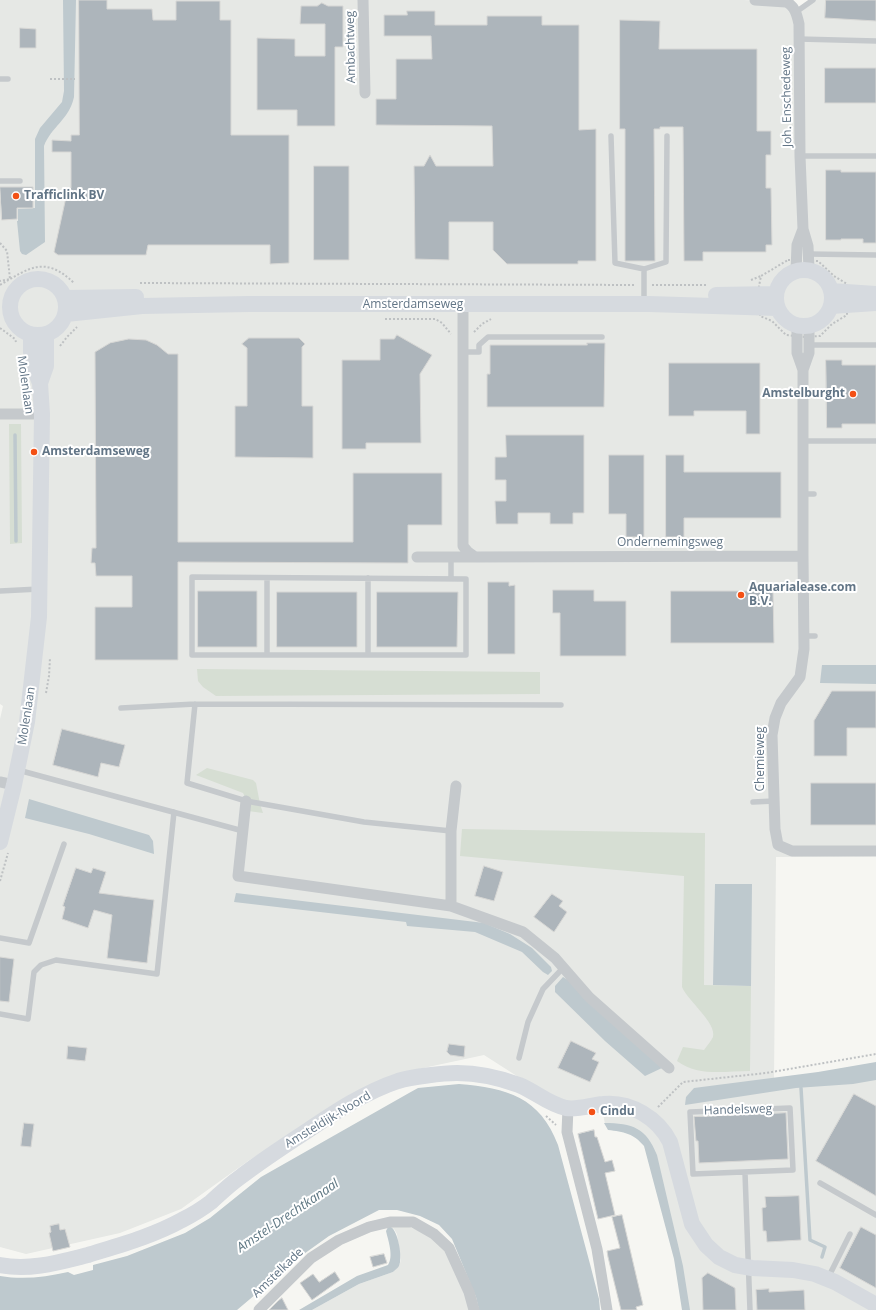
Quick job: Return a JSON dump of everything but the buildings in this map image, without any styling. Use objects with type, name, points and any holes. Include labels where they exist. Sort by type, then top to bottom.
[{"type":"street","name":"Ambachtweg","points":[[363,0],[365,93]]},
{"type":"street","points":[[755,0],[786,2],[790,4],[796,12]]},
{"type":"street","name":"Joh. Enschedeweg","points":[[796,12],[799,24],[800,156],[803,229],[797,245],[804,263]]},
{"type":"street","points":[[803,556],[809,494],[803,441],[803,370],[809,353],[804,334],[782,316],[777,301],[778,286],[783,279],[804,263],[823,278],[839,299],[876,303]]},
{"type":"street","points":[[38,279],[47,280],[55,284],[61,291],[65,306],[59,327],[39,335],[24,332],[18,327],[5,306],[15,291],[22,284],[29,280],[38,279]]},
{"type":"street","name":"Amsterdamseweg","points":[[65,306],[82,298],[112,297],[381,295],[644,290],[777,301]]},
{"type":"street","points":[[803,370],[797,353],[804,334],[823,319],[839,299],[876,294]]},
{"type":"street","name":"Amsterdamseweg","points":[[65,306],[117,308],[249,304],[649,304],[759,300]]},
{"type":"street","points":[[463,305],[463,546],[475,557]]},
{"type":"street","name":"Molenlaan","points":[[0,842],[10,779],[27,722],[34,672],[39,617],[42,414],[40,383],[46,366],[39,335]]},
{"type":"street","points":[[0,414],[42,414]]},
{"type":"street","name":"Ondernemingsweg","points":[[417,557],[803,556]]},
{"type":"street","name":"Chemieweg","points":[[803,556],[804,636],[800,677],[782,703],[774,718],[772,735],[775,829],[778,845],[792,851],[876,851]]},
{"type":"street","points":[[451,906],[451,831],[456,786]]},
{"type":"street","points":[[246,801],[238,876],[451,906],[523,932],[555,958],[589,997],[669,1068]]},
{"type":"street","name":"Amsteldijk-Noord","points":[[0,1265],[36,1266],[61,1262],[116,1247],[151,1235],[181,1220],[269,1156],[322,1121],[360,1098],[399,1081],[457,1073],[488,1076],[520,1085],[548,1102],[568,1108]]},
{"type":"street","points":[[607,1310],[597,1249],[567,1132],[568,1108],[603,1104],[618,1104],[634,1109],[648,1116],[665,1132],[670,1142],[692,1224],[706,1245],[719,1257],[735,1265],[749,1268],[793,1270],[815,1274],[876,1304]]},
{"type":"street","name":"Amstelkade","points":[[259,1310],[311,1258],[339,1240],[369,1227],[390,1222],[413,1222],[434,1234],[449,1248],[469,1292],[474,1310]]},
{"type":"lane","points":[[796,12],[813,0]]},
{"type":"lane","name":"Joh. Enschedeweg","points":[[799,39],[876,41]]},
{"type":"lane","points":[[0,79],[8,79]]},
{"type":"lane","points":[[611,136],[615,263],[644,269],[666,262],[667,136]]},
{"type":"lane","name":"Joh. Enschedeweg","points":[[800,156],[876,156]]},
{"type":"lane","points":[[0,181],[20,180]]},
{"type":"lane","points":[[804,263],[876,255]]},
{"type":"lane","points":[[644,269],[644,290]]},
{"type":"lane","points":[[804,334],[876,345]]},
{"type":"lane","points":[[462,352],[479,352],[479,345],[488,337],[602,337]]},
{"type":"lane","points":[[803,441],[876,441]]},
{"type":"lane","points":[[451,557],[451,578]]},
{"type":"lane","points":[[192,577],[368,578],[466,578],[466,655],[192,655],[192,577]]},
{"type":"lane","points":[[267,578],[267,655]]},
{"type":"lane","points":[[368,578],[368,655]]},
{"type":"lane","points":[[0,592],[39,589]]},
{"type":"lane","points":[[804,636],[815,636]]},
{"type":"lane","points":[[195,704],[188,783],[246,801],[364,822],[451,831]]},
{"type":"lane","points":[[121,708],[195,704],[561,704]]},
{"type":"lane","points":[[10,779],[174,812],[243,831]]},
{"type":"lane","name":"Chemieweg","points":[[753,802],[774,801]]},
{"type":"lane","points":[[0,1014],[28,1019],[34,972],[41,965],[56,960],[158,974],[174,812]]},
{"type":"lane","points":[[0,938],[29,943],[64,844]]},
{"type":"lane","points":[[520,1058],[528,1022],[543,989],[563,968]]},
{"type":"lane","name":"Handelsweg","points":[[790,1108],[793,1170],[745,1173],[693,1174],[690,1112],[790,1108]]},
{"type":"lane","points":[[745,1173],[750,1310]]},
{"type":"lane","points":[[820,1183],[876,1215]]},
{"type":"lane","points":[[827,1279],[850,1234]]},
{"type":"path","points":[[50,79],[75,79]]},
{"type":"path","points":[[0,243],[7,251],[10,279]]},
{"type":"path","points":[[749,280],[761,276],[788,260],[804,263],[818,260],[834,276],[847,284],[839,299],[847,315],[832,324],[820,336],[804,334],[786,335],[772,321],[760,316],[758,286],[761,276]]},
{"type":"path","points":[[0,285],[23,271],[36,267],[50,268],[63,273],[74,283],[82,298]]},
{"type":"path","points":[[0,281],[10,279]]},
{"type":"path","name":"Amsterdamseweg","points":[[137,283],[644,290],[714,285]]},
{"type":"path","points":[[648,1116],[684,1082],[766,1073],[876,1054]]},
{"type":"path","points":[[545,1116],[567,1132]]},
{"type":"shaded area","points":[[0,0],[743,0],[786,2],[796,12],[813,0],[876,0],[876,856],[776,857],[774,1082],[876,1066],[876,1310],[687,1310],[646,1142],[629,1131],[605,1124],[602,1109],[559,1103],[484,1055],[414,1070],[353,1094],[248,1161],[181,1209],[120,1233],[26,1254],[0,1247],[0,719],[3,706],[0,704]]},
{"type":"shaded area","points":[[9,424],[21,424],[22,543],[10,544]]},
{"type":"shaded area","points":[[197,669],[540,672],[540,694],[216,696],[203,687],[198,681]]},
{"type":"shaded area","points":[[207,768],[253,780],[256,783],[263,813],[248,811],[246,799],[243,793],[196,775]]},
{"type":"shaded area","points":[[462,829],[705,833],[704,985],[751,986],[750,1071],[703,1071],[685,1066],[677,1061],[683,1047],[704,1050],[713,1037],[711,1025],[682,987],[684,876],[460,856]]},
{"type":"shaded area","points":[[391,1227],[409,1227],[421,1231],[435,1240],[448,1254],[466,1295],[470,1310],[312,1310],[359,1284],[393,1272],[399,1266],[401,1260],[397,1234]]},
{"type":"water","points":[[63,0],[76,0],[74,97],[68,112],[47,139],[44,146],[45,242],[26,255],[22,254],[20,251],[17,221],[18,209],[35,208],[35,139],[40,128],[62,102],[64,91]]},
{"type":"water","points":[[822,665],[876,665],[876,684],[820,683]]},
{"type":"water","points":[[29,799],[149,835],[153,841],[154,854],[89,834],[25,818]]},
{"type":"water","points":[[715,884],[752,884],[751,986],[713,985]]},
{"type":"water","points":[[236,893],[484,923],[510,934],[532,948],[551,967],[552,971],[548,975],[522,952],[475,932],[407,926],[406,922],[234,902]]},
{"type":"water","points":[[563,977],[662,1068],[645,1076],[605,1041],[555,992],[555,986]]},
{"type":"water","points":[[876,1062],[876,1080],[853,1084],[796,1088],[685,1105],[686,1097],[694,1088],[818,1072]]},
{"type":"water","name":"Amstel-Drechtkanaal","points":[[459,1084],[492,1088],[507,1092],[520,1098],[542,1116],[551,1129],[558,1145],[599,1299],[600,1310],[479,1310],[476,1297],[452,1239],[439,1225],[420,1216],[397,1210],[379,1210],[329,1236],[301,1256],[237,1310],[0,1310],[0,1276],[17,1278],[34,1277],[68,1272],[74,1275],[93,1270],[93,1265],[127,1256],[185,1233],[210,1218],[261,1177],[418,1088]]},
{"type":"water","points":[[604,1123],[631,1126],[643,1133],[653,1146],[657,1155],[683,1266],[690,1310],[682,1310],[674,1259],[644,1146],[636,1138],[628,1134],[608,1130]]},
{"type":"water","points":[[388,1227],[394,1229],[399,1245],[400,1262],[399,1266],[393,1272],[359,1284],[312,1310],[299,1310],[357,1276],[388,1265],[391,1253],[386,1231]]},
{"type":"waterway","points":[[15,435],[16,541]]},
{"type":"waterway","points":[[801,1088],[810,1240],[825,1247],[822,1257]]},
{"type":"place","name":"Trafficlink BV","points":[[16,196]]},
{"type":"place","name":"Amstelburght","points":[[853,394]]},
{"type":"place","name":"Amsterdamseweg","points":[[34,452]]},
{"type":"place","name":"Aquarialease.com B.V.","points":[[741,595]]},
{"type":"place","name":"Cindu","points":[[592,1112]]}]
